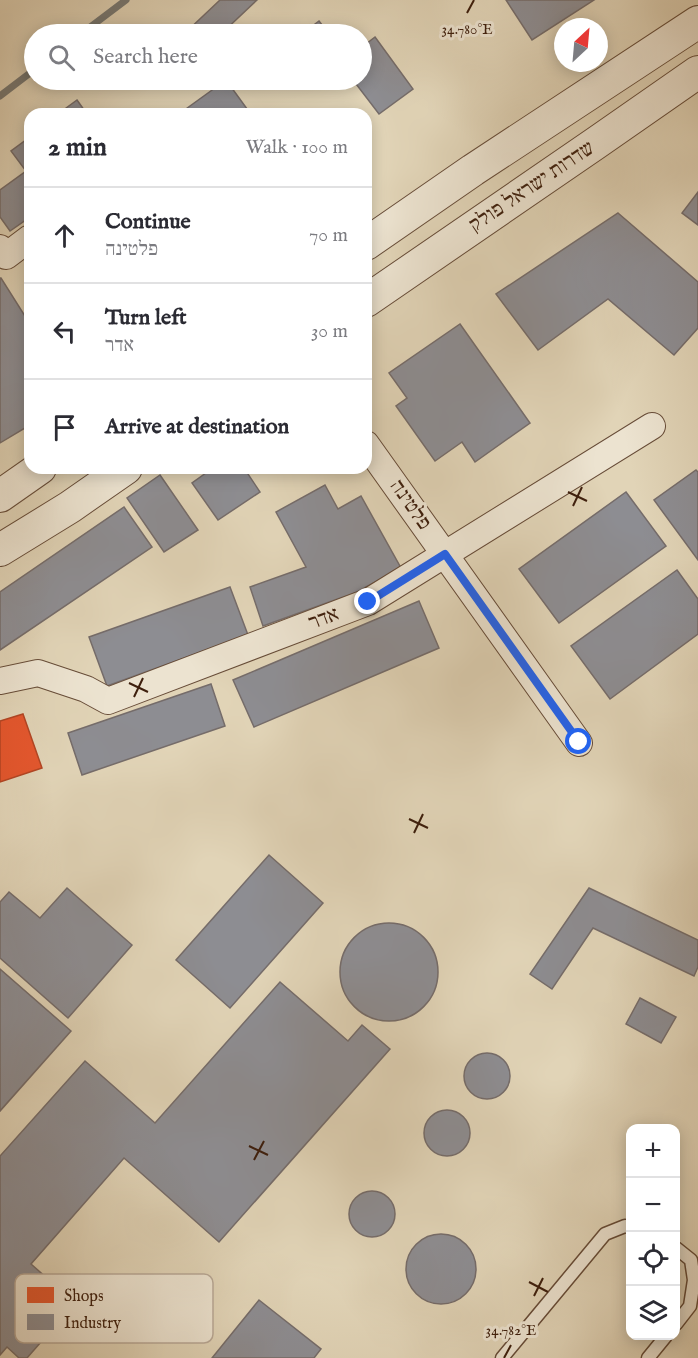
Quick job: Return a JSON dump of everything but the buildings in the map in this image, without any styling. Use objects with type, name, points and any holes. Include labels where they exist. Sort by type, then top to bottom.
[{"type":"street","points":[[372,240],[698,22]]},
{"type":"street","name":"שדרות ישראל פולק","points":[[372,298],[698,72]]},
{"type":"street","points":[[0,248],[6,256],[24,242]]},
{"type":"street","name":"אדר","points":[[0,681],[38,673],[86,689],[108,701],[368,602],[652,426]]},
{"type":"street","name":"פלטינה","points":[[372,452],[579,742]]},
{"type":"street","points":[[0,496],[31,474]]},
{"type":"street","points":[[0,550],[70,507],[117,474]]},
{"type":"lane","points":[[502,1358],[605,1234],[626,1226]]},
{"type":"lane","points":[[680,1252],[691,1260],[694,1280],[690,1306],[680,1318]]},
{"type":"lane","points":[[648,1358],[662,1340]]},
{"type":"waterway","points":[[94,24],[126,0]]},
{"type":"waterway","points":[[0,96],[24,78]]},
{"type":"route","points":[[368,602],[445,554],[579,742]]}]
